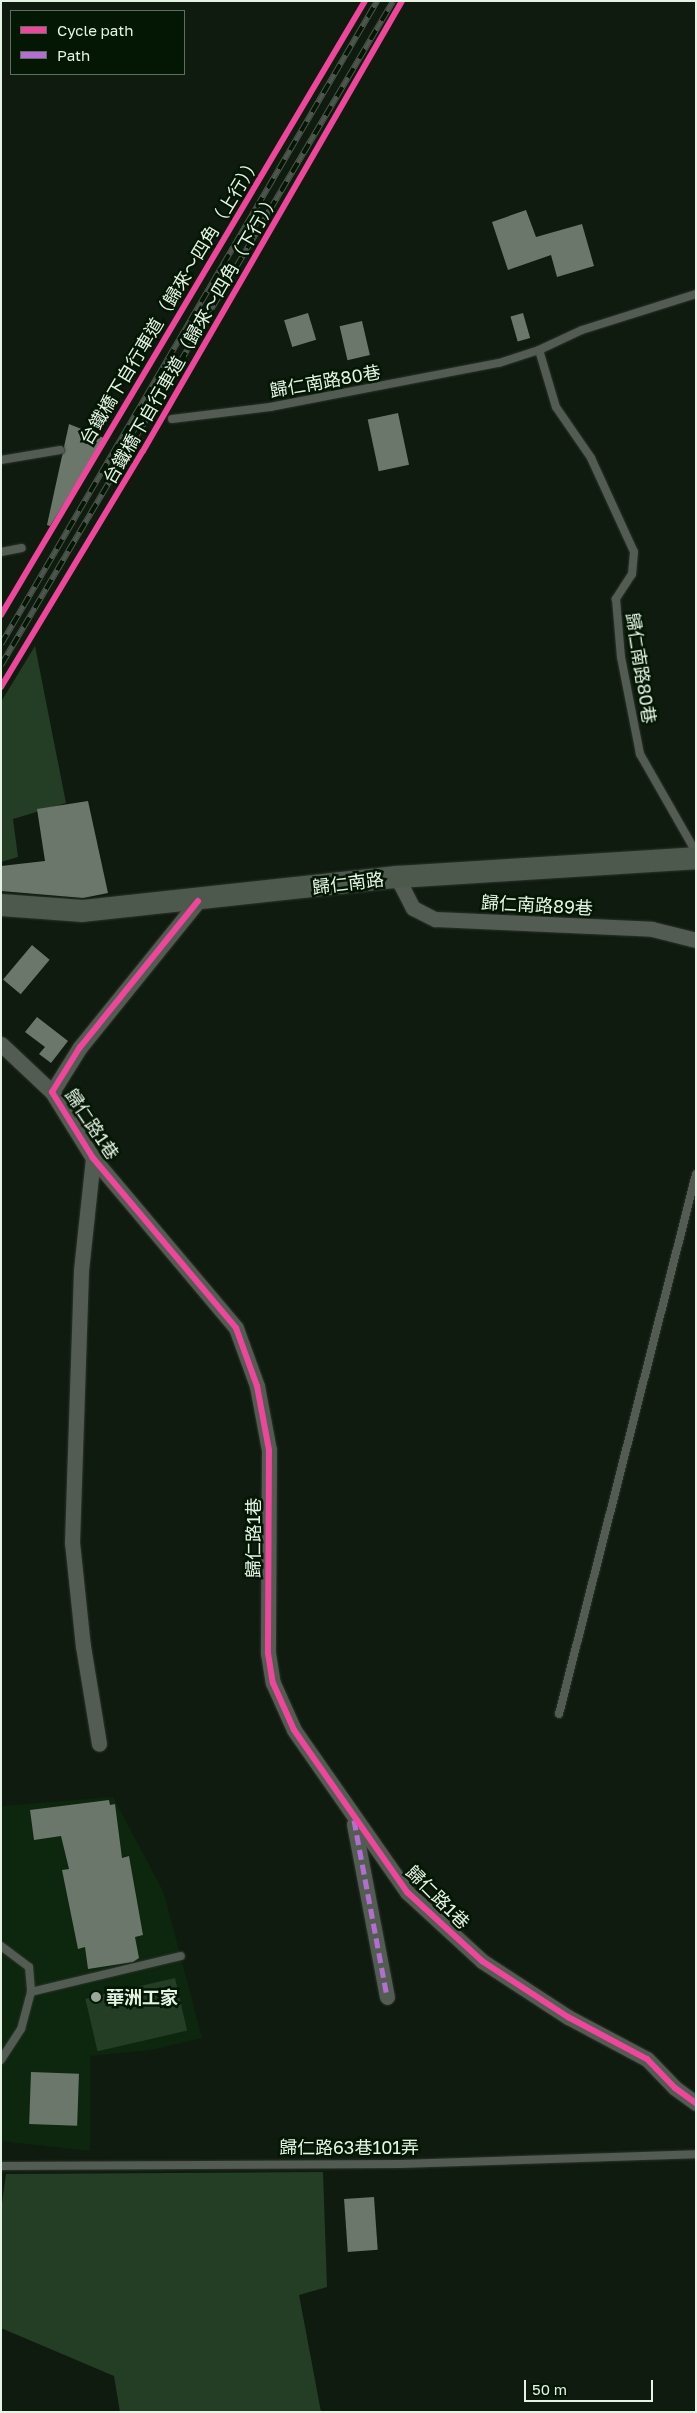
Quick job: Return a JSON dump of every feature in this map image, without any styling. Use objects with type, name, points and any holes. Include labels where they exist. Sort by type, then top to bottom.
[{"type":"street","name":"歸仁南路","points":[[1,904],[83,911],[198,901],[397,877],[696,858]]},
{"type":"street","name":"歸仁南路89巷","points":[[397,877],[412,908],[435,919],[652,929],[696,940]]},
{"type":"street","name":"歸仁路1巷","points":[[52,1092],[80,1047],[198,901]]},
{"type":"street","name":"歸仁路1巷","points":[[1,1044],[52,1092],[93,1158],[236,1328],[257,1386],[269,1450],[268,1653],[273,1683],[294,1730],[354,1820],[407,1892],[482,1961],[568,2017],[647,2059],[675,2088],[696,2103]]},
{"type":"street","points":[[93,1158],[81,1271],[72,1542],[83,1646],[99,1744]]},
{"type":"street","points":[[354,1820],[387,1997]]},
{"type":"lane","name":"歸仁南路80巷","points":[[172,419],[270,407],[415,380],[539,350],[582,330],[696,294]]},
{"type":"lane","name":"歸仁南路80巷","points":[[539,350],[556,407],[590,458],[634,552],[632,574],[616,599],[621,657],[640,754],[696,852]]},
{"type":"lane","points":[[1,460],[60,450]]},
{"type":"lane","points":[[1,552],[22,548]]},
{"type":"lane","points":[[559,1714],[696,1174]]},
{"type":"lane","points":[[1,1946],[29,1966],[31,1992],[21,2029],[1,2060]]},
{"type":"lane","points":[[31,1992],[181,1956]]},
{"type":"lane","name":"歸仁路63巷101弄","points":[[1,2166],[400,2164],[696,2154]]},
{"type":"shaded area","points":[[35,646],[66,803],[13,819],[18,857],[1,862],[1,702]]},
{"type":"shaded area","name":"華洲工家","points":[[113,1797],[164,1893],[202,2038],[151,2050],[90,2056],[90,2151],[1,2141],[1,1806]]},
{"type":"shaded area","points":[[175,1978],[187,2031],[98,2051],[85,1999]]},
{"type":"shaded area","points":[[323,2172],[327,2287],[299,2295],[321,2412],[120,2412],[114,2376],[1,2328],[1,2211],[6,2174]]},
{"type":"building","points":[[526,210],[536,237],[582,224],[594,266],[557,277],[551,255],[508,270],[492,222]]},
{"type":"building","points":[[308,313],[316,340],[292,347],[284,320]]},
{"type":"building","points":[[523,313],[530,338],[518,342],[511,317]]},
{"type":"building","points":[[362,321],[370,355],[347,360],[340,326]]},
{"type":"building","points":[[398,413],[409,465],[379,471],[368,419]]},
{"type":"building","points":[[69,424],[104,438],[50,526],[47,525]]},
{"type":"building","points":[[88,801],[108,893],[83,898],[1,891],[1,866],[45,861],[37,809]]},
{"type":"building","points":[[32,945],[50,960],[21,994],[3,979]]},
{"type":"building","points":[[37,1017],[68,1041],[51,1063],[39,1054],[45,1047],[25,1032]]},
{"type":"building","points":[[109,1800],[110,1805],[115,1804],[122,1858],[129,1856],[143,1935],[135,1937],[139,1958],[133,1962],[88,1969],[85,1947],[78,1949],[62,1870],[69,1869],[61,1836],[34,1840],[30,1810]]},
{"type":"building","points":[[31,2072],[79,2074],[77,2126],[29,2124]]},
{"type":"building","points":[[374,2197],[378,2250],[348,2252],[344,2199]]},
{"type":"railway","points":[[1,644],[377,1]]},
{"type":"railway","points":[[1,665],[393,1]]},
{"type":"marked path","points":[[354,1820],[387,1997]]},
{"type":"cycle path","name":"台鐵橋下自行車道（歸來～四角（上行））","points":[[1,615],[365,1]]},
{"type":"cycle path","name":"台鐵橋下自行車道（歸來～四角（下行））","points":[[1,687],[143,451],[402,1]]},
{"type":"cycle path","points":[[198,901],[80,1047],[52,1092],[93,1158],[236,1328],[257,1386],[269,1450],[268,1653],[273,1683],[294,1730],[407,1892],[482,1961],[568,2017],[647,2059],[675,2088],[696,2103]]},
{"type":"place","name":"華洲工家","points":[[96,1997]]}]
